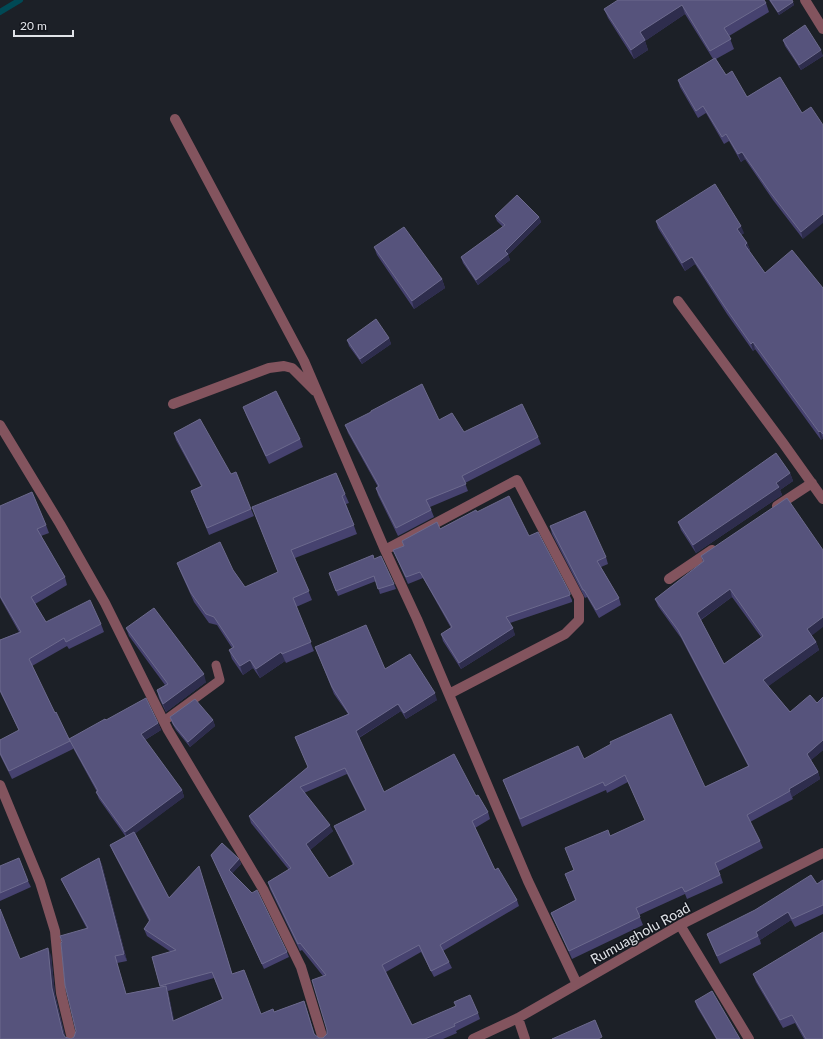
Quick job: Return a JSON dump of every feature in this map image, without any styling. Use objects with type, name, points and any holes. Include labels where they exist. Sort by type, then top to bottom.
[{"type":"street","points":[[805,0],[823,29]]},
{"type":"street","points":[[175,118],[304,361],[385,550],[417,619],[528,881],[577,984]]},
{"type":"street","points":[[678,301],[823,499]]},
{"type":"street","points":[[173,404],[269,368],[284,366],[292,368],[319,395]]},
{"type":"street","points":[[0,425],[60,524],[105,603],[164,721],[263,889],[301,967],[323,1039]]},
{"type":"street","points":[[385,550],[517,480],[579,598],[579,620],[565,634],[449,694]]},
{"type":"street","points":[[766,514],[812,483]]},
{"type":"street","points":[[669,579],[721,544]]},
{"type":"street","points":[[0,785],[40,882],[56,931],[61,993],[72,1039]]},
{"type":"street","name":"Rumuagholu Road","points":[[473,1039],[518,1018],[680,925],[823,853]]},
{"type":"street","points":[[680,925],[749,1039]]},
{"type":"street","points":[[518,1018],[525,1039]]},
{"type":"lane","points":[[164,721],[220,680],[216,665]]},
{"type":"building","points":[[618,0],[764,0],[766,3],[724,28],[731,39],[710,51],[682,5],[640,32],[645,40],[631,50],[604,9]]},
{"type":"building","points":[[770,0],[792,0],[793,2],[778,12]]},
{"type":"building","points":[[805,25],[821,50],[799,65],[783,40]]},
{"type":"building","points":[[715,58],[726,75],[732,71],[747,97],[780,77],[802,113],[811,107],[823,125],[823,214],[801,232],[770,192],[742,152],[738,154],[726,134],[722,137],[703,106],[696,111],[678,80]]},
{"type":"building","points":[[715,184],[741,226],[737,229],[747,243],[745,245],[765,273],[792,250],[823,288],[823,434],[820,431],[819,432],[753,342],[751,344],[692,257],[682,263],[656,221]]},
{"type":"building","points":[[517,195],[539,217],[505,251],[508,254],[476,280],[461,257],[505,225],[495,216]]},
{"type":"building","points":[[404,227],[442,279],[412,301],[374,247]]},
{"type":"building","points":[[376,319],[389,338],[360,359],[347,340]]},
{"type":"building","points":[[422,384],[439,420],[452,413],[464,432],[522,404],[538,437],[462,476],[466,484],[426,500],[431,510],[396,528],[376,488],[379,486],[345,425]]},
{"type":"building","points":[[276,391],[300,439],[266,456],[243,407]]},
{"type":"building","points":[[200,419],[231,474],[236,472],[251,509],[207,528],[191,491],[202,486],[174,433]]},
{"type":"building","points":[[776,453],[790,473],[776,483],[779,487],[693,545],[678,522]]},
{"type":"building","points":[[336,473],[345,494],[342,496],[354,525],[291,550],[309,591],[293,598],[311,642],[282,654],[281,652],[256,669],[250,660],[240,666],[229,650],[234,647],[214,617],[206,614],[191,593],[177,563],[220,542],[233,570],[245,587],[278,572],[252,507]]},
{"type":"building","points":[[32,492],[46,525],[37,529],[65,577],[31,597],[46,622],[90,600],[101,624],[66,642],[64,638],[29,659],[70,741],[9,771],[0,753],[0,740],[19,730],[0,690],[0,640],[21,632],[0,596],[0,506]]},
{"type":"building","points":[[509,496],[529,536],[538,532],[570,595],[506,617],[513,628],[459,663],[441,634],[452,627],[420,572],[406,577],[393,550],[404,546],[402,541],[437,522],[440,529],[476,510],[477,512]]},
{"type":"building","points":[[787,498],[823,550],[823,617],[807,629],[816,642],[763,680],[790,712],[810,695],[817,703],[823,697],[823,740],[807,754],[818,772],[789,789],[790,791],[747,815],[760,841],[715,863],[720,875],[685,892],[682,887],[636,908],[640,917],[569,951],[551,913],[576,900],[565,874],[574,870],[565,848],[608,830],[610,836],[645,820],[625,775],[605,786],[603,782],[520,819],[503,780],[578,746],[584,759],[611,744],[610,742],[671,714],[705,787],[749,766],[678,630],[655,599],[704,561],[701,556]],"holes":[[[730,589],[763,636],[724,664],[697,613]]]},
{"type":"building","points":[[585,511],[606,557],[597,561],[619,598],[596,610],[583,590],[550,526]]},
{"type":"building","points":[[373,555],[374,559],[381,556],[394,584],[378,589],[374,576],[336,591],[329,573]]},
{"type":"building","points":[[154,608],[204,674],[163,704],[157,690],[168,684],[126,628]]},
{"type":"building","points":[[366,625],[385,669],[410,654],[435,693],[404,713],[398,704],[356,731],[384,792],[454,754],[476,796],[478,795],[488,812],[472,821],[495,870],[498,868],[517,900],[440,945],[449,962],[431,971],[419,945],[382,965],[412,1025],[456,1006],[454,1002],[470,995],[478,1013],[454,1024],[455,1026],[425,1039],[71,1039],[74,1037],[76,1031],[65,985],[62,942],[60,936],[88,928],[61,879],[99,858],[124,954],[115,956],[126,994],[166,986],[173,1021],[223,999],[212,972],[160,986],[152,957],[176,950],[144,929],[150,920],[110,845],[134,832],[169,898],[199,866],[232,974],[244,970],[261,1014],[273,1009],[274,1012],[304,1001],[314,1034],[319,1038],[323,1038],[327,1034],[312,980],[326,975],[300,943],[298,944],[268,882],[291,868],[249,816],[308,767],[295,737],[349,714],[332,687],[315,647]],"holes":[[[345,768],[366,810],[334,826],[354,864],[329,878],[306,844],[330,825],[300,787]]]},
{"type":"building","points":[[146,698],[158,723],[141,734],[182,790],[125,832],[96,792],[98,791],[69,739]]},
{"type":"building","points":[[195,699],[213,720],[188,742],[174,725],[170,717]]},
{"type":"building","points":[[222,843],[239,859],[229,870],[252,893],[257,890],[287,952],[262,964],[211,855]]},
{"type":"building","points":[[19,858],[28,881],[0,893],[0,866]]},
{"type":"building","points":[[811,875],[817,884],[823,880],[823,905],[792,919],[788,912],[756,932],[758,936],[717,956],[707,934],[755,910]]},
{"type":"building","points":[[0,909],[20,959],[48,948],[52,988],[65,1037],[71,1039],[0,1039]]},
{"type":"building","points":[[823,932],[823,1039],[806,1039],[792,1015],[780,1020],[753,974]]},
{"type":"building","points":[[712,991],[740,1039],[717,1039],[695,1001]]},
{"type":"building","points":[[595,1020],[602,1037],[598,1039],[552,1039]]},
{"type":"waterway","points":[[0,12],[20,0]]}]
